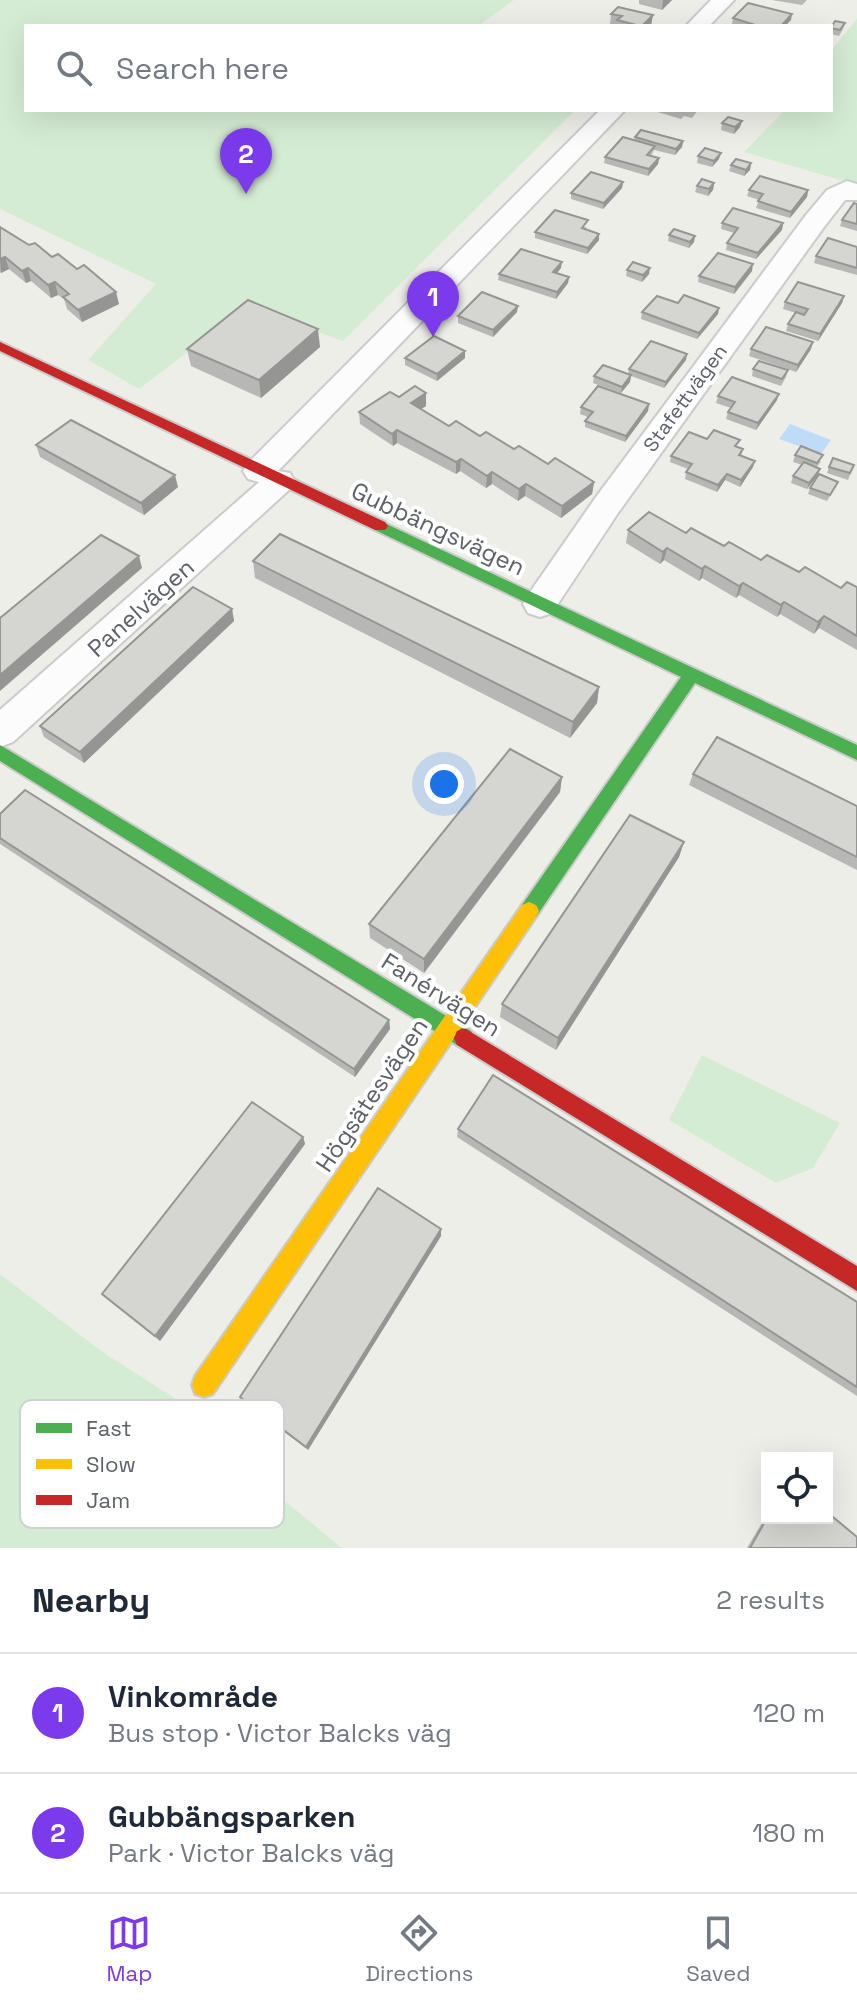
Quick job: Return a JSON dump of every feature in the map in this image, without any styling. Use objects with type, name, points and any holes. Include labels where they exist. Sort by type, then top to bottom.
[{"type":"street","points":[[699,24],[723,0]]},
{"type":"street","name":"Panelvägen","points":[[0,732],[227,531],[269,476],[611,112]]},
{"type":"street","name":"Stafettvägen","points":[[540,604],[616,492],[847,194]]},
{"type":"street","name":"Gubbängsvägen","points":[[0,346],[857,753]]},
{"type":"street","name":"Högsätesvägen","points":[[204,1385],[447,1026],[691,675]]},
{"type":"street","name":"Fanérvägen","points":[[0,752],[857,1279]]},
{"type":"green space","points":[[0,0],[514,0],[481,24],[24,24],[24,112],[573,112],[343,341],[247,307],[139,389],[88,360],[156,284],[0,209]]},
{"type":"green space","points":[[857,18],[857,185],[744,152],[783,112],[833,112],[833,48]]},
{"type":"green space","points":[[702,1055],[840,1123],[813,1168],[776,1183],[669,1120]]},
{"type":"green space","points":[[0,1274],[104,1353],[178,1400],[20,1400],[20,1528],[284,1528],[284,1500],[342,1548],[0,1548]]},
{"type":"water","points":[[790,424],[831,440],[821,454],[779,439]]},
{"type":"building","points":[[748,3],[792,14],[783,24],[752,24],[733,18]]},
{"type":"building","points":[[618,7],[653,15],[644,24],[632,24],[617,20],[622,16],[611,14]]},
{"type":"building","points":[[835,21],[845,23],[840,30],[833,28]]},
{"type":"building","points":[[728,117],[742,121],[735,127],[722,123]]},
{"type":"building","points":[[641,130],[683,141],[676,149],[635,137]]},
{"type":"building","points":[[623,137],[655,146],[647,155],[659,158],[649,169],[605,157]]},
{"type":"building","points":[[705,148],[721,153],[714,161],[698,156]]},
{"type":"building","points":[[736,159],[751,163],[746,170],[731,165]]},
{"type":"building","points":[[591,172],[623,182],[604,203],[571,193]]},
{"type":"building","points":[[760,176],[808,190],[791,212],[758,201],[763,194],[749,190]]},
{"type":"building","points":[[702,179],[714,183],[709,189],[697,186]]},
{"type":"building","points":[[854,203],[857,204],[857,224],[842,220]]},
{"type":"building","points":[[733,208],[783,223],[758,253],[727,243],[738,228],[722,223]]},
{"type":"building","points":[[555,210],[588,220],[582,228],[599,234],[588,248],[535,232]]},
{"type":"building","points":[[0,227],[29,245],[35,243],[52,257],[58,254],[77,269],[84,265],[116,292],[78,310],[63,297],[69,294],[55,282],[48,285],[28,268],[22,271],[5,257],[0,259]]},
{"type":"building","points":[[674,229],[695,236],[690,242],[669,235]]},
{"type":"building","points":[[828,238],[857,247],[857,268],[816,256]]},
{"type":"building","points":[[521,249],[562,262],[553,272],[569,277],[557,292],[499,274]]},
{"type":"building","points":[[718,253],[753,264],[735,287],[699,276]]},
{"type":"building","points":[[633,262],[650,268],[643,275],[627,270]]},
{"type":"building","points":[[798,282],[844,296],[820,334],[788,324],[796,312],[804,315],[808,309],[785,302]]},
{"type":"building","points":[[482,292],[518,306],[493,330],[458,316]]},
{"type":"building","points":[[684,295],[719,308],[699,333],[642,312],[657,296],[678,303]]},
{"type":"building","points":[[248,300],[318,329],[259,380],[187,349]]},
{"type":"building","points":[[766,327],[813,342],[798,365],[751,349]]},
{"type":"building","points":[[434,336],[465,351],[437,374],[405,358]]},
{"type":"building","points":[[651,341],[687,354],[666,382],[629,369]]},
{"type":"building","points":[[759,361],[788,370],[782,379],[753,369]]},
{"type":"building","points":[[603,365],[631,375],[622,387],[594,376]]},
{"type":"building","points":[[732,377],[779,394],[758,423],[728,412],[735,402],[718,396]]},
{"type":"building","points":[[415,386],[426,393],[411,403],[449,426],[456,421],[480,436],[486,432],[514,449],[519,446],[548,464],[555,458],[594,482],[562,506],[526,484],[519,489],[492,472],[487,476],[461,459],[456,462],[397,430],[392,434],[359,412],[390,392],[399,397]]},
{"type":"building","points":[[598,386],[649,404],[626,436],[585,421],[593,412],[581,407]]},
{"type":"building","points":[[71,420],[175,475],[141,503],[36,445]]},
{"type":"building","points":[[714,430],[740,440],[735,446],[743,449],[739,455],[755,461],[741,480],[727,474],[718,485],[686,472],[692,464],[671,456],[689,432],[707,439]]},
{"type":"building","points":[[801,446],[823,455],[817,463],[795,455]]},
{"type":"building","points":[[833,458],[854,465],[850,473],[829,467]]},
{"type":"building","points":[[804,462],[820,469],[809,483],[793,476]]},
{"type":"building","points":[[819,474],[838,482],[830,495],[810,488]]},
{"type":"building","points":[[649,512],[686,533],[691,528],[724,546],[729,542],[761,560],[767,555],[799,572],[805,567],[841,588],[847,582],[857,587],[857,636],[824,616],[818,622],[743,583],[739,586],[705,566],[702,569],[667,548],[663,552],[628,530]]},
{"type":"building","points":[[280,534],[599,687],[573,722],[253,561]]},
{"type":"building","points":[[101,535],[139,556],[0,675],[0,618]]},
{"type":"building","points":[[193,587],[232,609],[80,752],[40,726]]},
{"type":"building","points":[[717,737],[857,806],[857,857],[693,774]]},
{"type":"building","points":[[510,749],[562,777],[424,959],[369,924]]},
{"type":"building","points":[[25,790],[389,1020],[354,1069],[0,838],[0,814]]},
{"type":"building","points":[[630,815],[684,842],[558,1038],[502,1004]]},
{"type":"building","points":[[493,1075],[857,1302],[857,1387],[458,1129]]},
{"type":"building","points":[[252,1102],[303,1137],[155,1336],[102,1294]]},
{"type":"building","points":[[378,1188],[441,1229],[306,1447],[284,1430],[284,1400],[244,1400],[240,1397]]},
{"type":"building","points":[[833,1517],[857,1537],[857,1548],[750,1548],[764,1524],[833,1524]]},
{"type":"traffic: fast","points":[[380,526],[857,753]]},
{"type":"traffic: fast","points":[[529,911],[691,675]]},
{"type":"traffic: fast","points":[[0,752],[464,1038]]},
{"type":"traffic: slow","points":[[204,1385],[529,911]]},
{"type":"traffic: jam","points":[[0,346],[380,526]]},
{"type":"traffic: jam","points":[[464,1038],[857,1279]]},
{"type":"place","name":"Gubbängsparken","points":[[246,194]]},
{"type":"place","name":"Vinkområde","points":[[433,337]]}]
